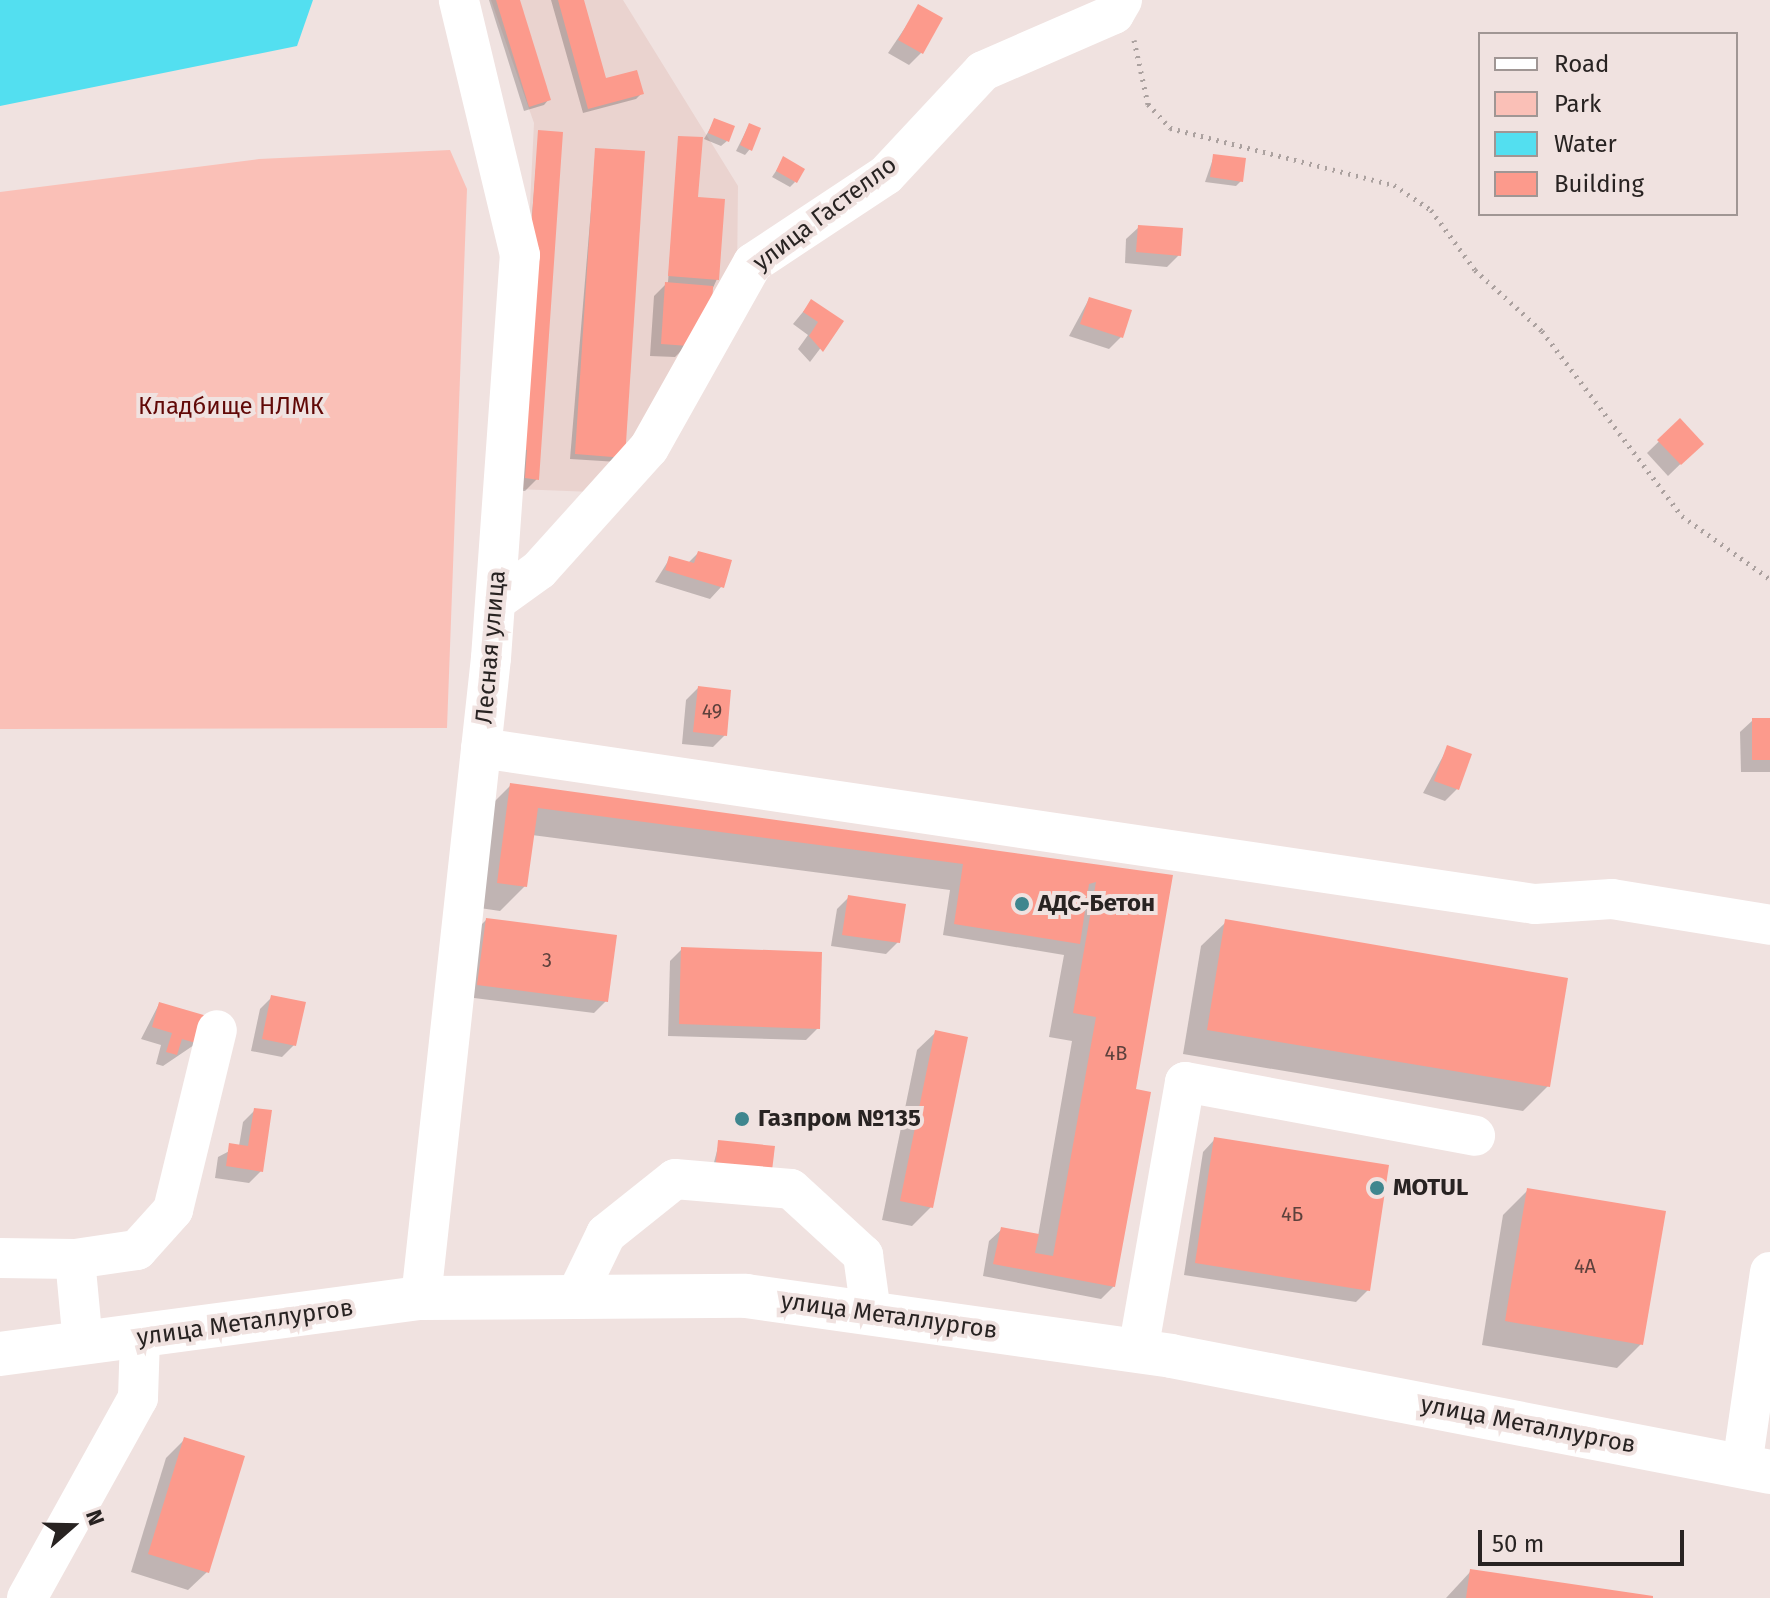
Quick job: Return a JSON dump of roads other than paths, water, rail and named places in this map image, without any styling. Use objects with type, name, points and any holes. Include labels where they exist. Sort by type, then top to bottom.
[{"type":"main road","name":"улица Металлургов","points":[[0,1354],[140,1338],[421,1298],[577,1294],[746,1296],[1138,1351],[1756,1469]]},
{"type":"street","name":"Лесная улица","points":[[421,1298],[496,601],[520,255],[459,0]]},
{"type":"street","name":"улица Гастелло","points":[[496,601],[539,570],[649,448],[753,263],[886,175],[983,71],[1118,7]]},
{"type":"street","points":[[481,748],[1535,904],[1612,899],[1770,925]]},
{"type":"street","points":[[0,1258],[75,1259],[137,1250],[173,1210],[217,1030]]},
{"type":"street","points":[[1138,1351],[1185,1082],[1475,1136]]},
{"type":"street","points":[[577,1294],[606,1234],[675,1179],[791,1189],[863,1255],[871,1313]]},
{"type":"street","points":[[75,1259],[83,1344]]},
{"type":"street","points":[[1756,1469],[1770,1272]]},
{"type":"street","points":[[27,1598],[138,1398],[140,1338]]},
{"type":"water","points":[[0,0],[313,0],[297,46],[0,106]]},
{"type":"place","name":"АДС-Бетон","points":[[1022,904]]},
{"type":"place","name":"Газпром №135","points":[[742,1119]]},
{"type":"place","name":"MOTUL","points":[[1377,1188]]},
{"type":"park label","name":"Кладбище НЛМК","points":[[231,407]]}]
